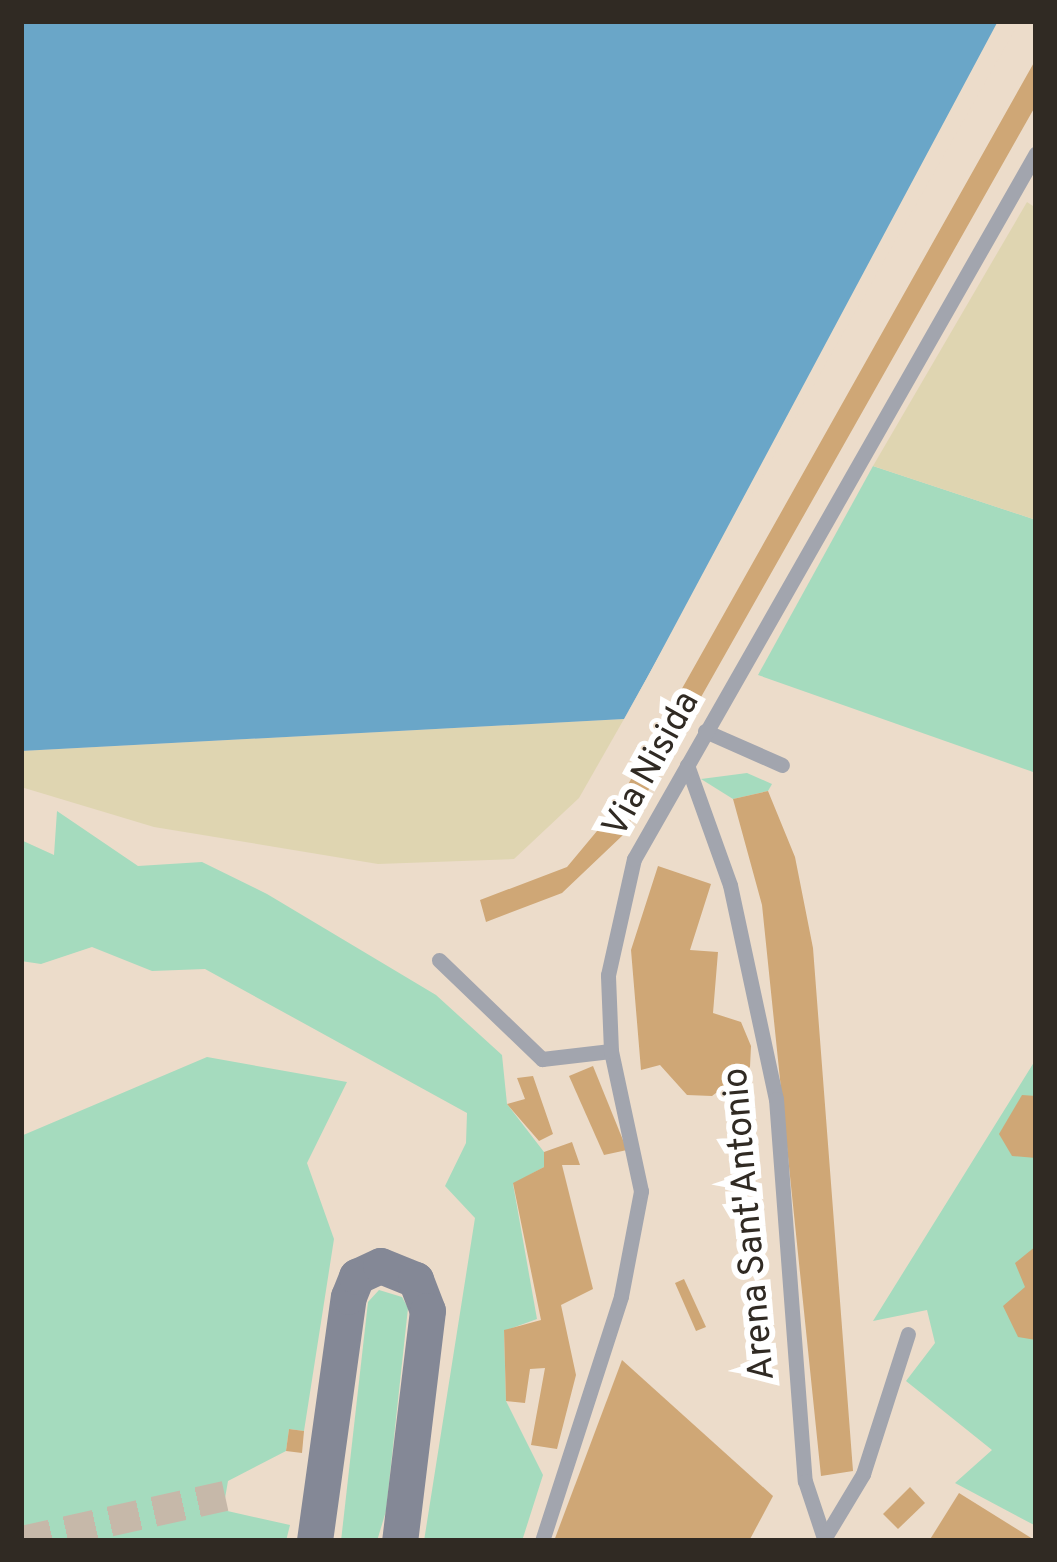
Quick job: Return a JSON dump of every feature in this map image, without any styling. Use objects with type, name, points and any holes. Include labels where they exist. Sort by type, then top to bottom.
[{"type":"street","points":[[315,1541],[349,1298],[357,1277],[380,1266],[416,1280],[428,1311],[400,1541]]},
{"type":"lane","name":"Via Nisida","points":[[542,1541],[621,1296],[641,1191],[611,1051],[608,975],[634,859],[1036,152]]},
{"type":"lane","points":[[705,731],[782,765]]},
{"type":"lane","name":"Arena Sant'Antonio","points":[[687,764],[730,885],[776,1099],[805,1481],[824,1540]]},
{"type":"lane","points":[[439,960],[542,1059],[611,1051]]},
{"type":"lane","points":[[824,1540],[863,1474],[908,1334]]},
{"type":"green space","points":[[873,466],[1036,520],[1036,773],[758,675]]},
{"type":"green space","points":[[747,773],[772,784],[768,791],[733,799],[701,779]]},
{"type":"green space","points":[[57,811],[138,866],[202,862],[267,894],[436,995],[502,1055],[507,1104],[544,1152],[544,1167],[513,1184],[537,1319],[504,1331],[506,1401],[543,1475],[522,1541],[424,1541],[475,1218],[445,1186],[466,1143],[467,1113],[205,969],[152,971],[92,947],[41,964],[21,961],[21,840],[54,855]]},
{"type":"green space","points":[[207,1057],[347,1082],[307,1163],[334,1239],[304,1431],[289,1429],[286,1451],[228,1481],[223,1510],[290,1525],[286,1541],[21,1541],[21,1136]]},
{"type":"green space","points":[[1036,1059],[1036,1526],[955,1483],[992,1450],[906,1381],[935,1343],[927,1310],[873,1321]]},
{"type":"green space","points":[[379,1290],[402,1297],[408,1308],[386,1511],[377,1541],[341,1541],[368,1302]]},
{"type":"sand","points":[[1027,202],[1036,208],[1036,520],[873,466]]},
{"type":"sand","points":[[624,719],[579,798],[514,859],[378,864],[154,827],[21,787],[21,751]]},
{"type":"water","points":[[21,21],[1014,21],[624,719],[21,751]]},
{"type":"pier","points":[[998,21],[1020,21],[621,725],[648,676]]},
{"type":"building","points":[[1036,59],[1036,105],[623,835],[562,893],[486,922],[480,900],[567,867],[612,813]]},
{"type":"building","points":[[768,791],[795,857],[813,948],[853,1471],[821,1476],[762,905],[733,799]]},
{"type":"building","points":[[658,866],[711,884],[690,950],[718,952],[713,1013],[741,1022],[751,1046],[750,1067],[712,1096],[687,1095],[660,1065],[641,1070],[631,950]]},
{"type":"building","points":[[593,1066],[627,1150],[604,1155],[569,1076]]},
{"type":"building","points":[[533,1076],[553,1134],[539,1141],[507,1104],[525,1099],[517,1078]]},
{"type":"building","points":[[1022,1095],[1036,1096],[1036,1158],[1012,1156],[999,1134]]},
{"type":"building","points":[[572,1142],[580,1165],[562,1165],[593,1289],[561,1305],[576,1375],[557,1449],[531,1445],[545,1368],[530,1369],[525,1403],[506,1401],[504,1330],[541,1320],[513,1183],[544,1167],[544,1152]]},
{"type":"building","points":[[1036,1246],[1036,1340],[1018,1337],[1003,1306],[1025,1287],[1015,1263]]},
{"type":"building","points":[[684,1279],[706,1327],[696,1331],[675,1283]]},
{"type":"building","points":[[622,1360],[773,1496],[749,1541],[554,1541]]},
{"type":"building","points":[[289,1429],[304,1431],[302,1453],[286,1451]]},
{"type":"building","points":[[910,1487],[925,1503],[898,1529],[883,1514]]},
{"type":"building","points":[[959,1493],[1036,1541],[929,1541]]},
{"type":"tunnel","points":[[22,1541],[225,1496]]}]
